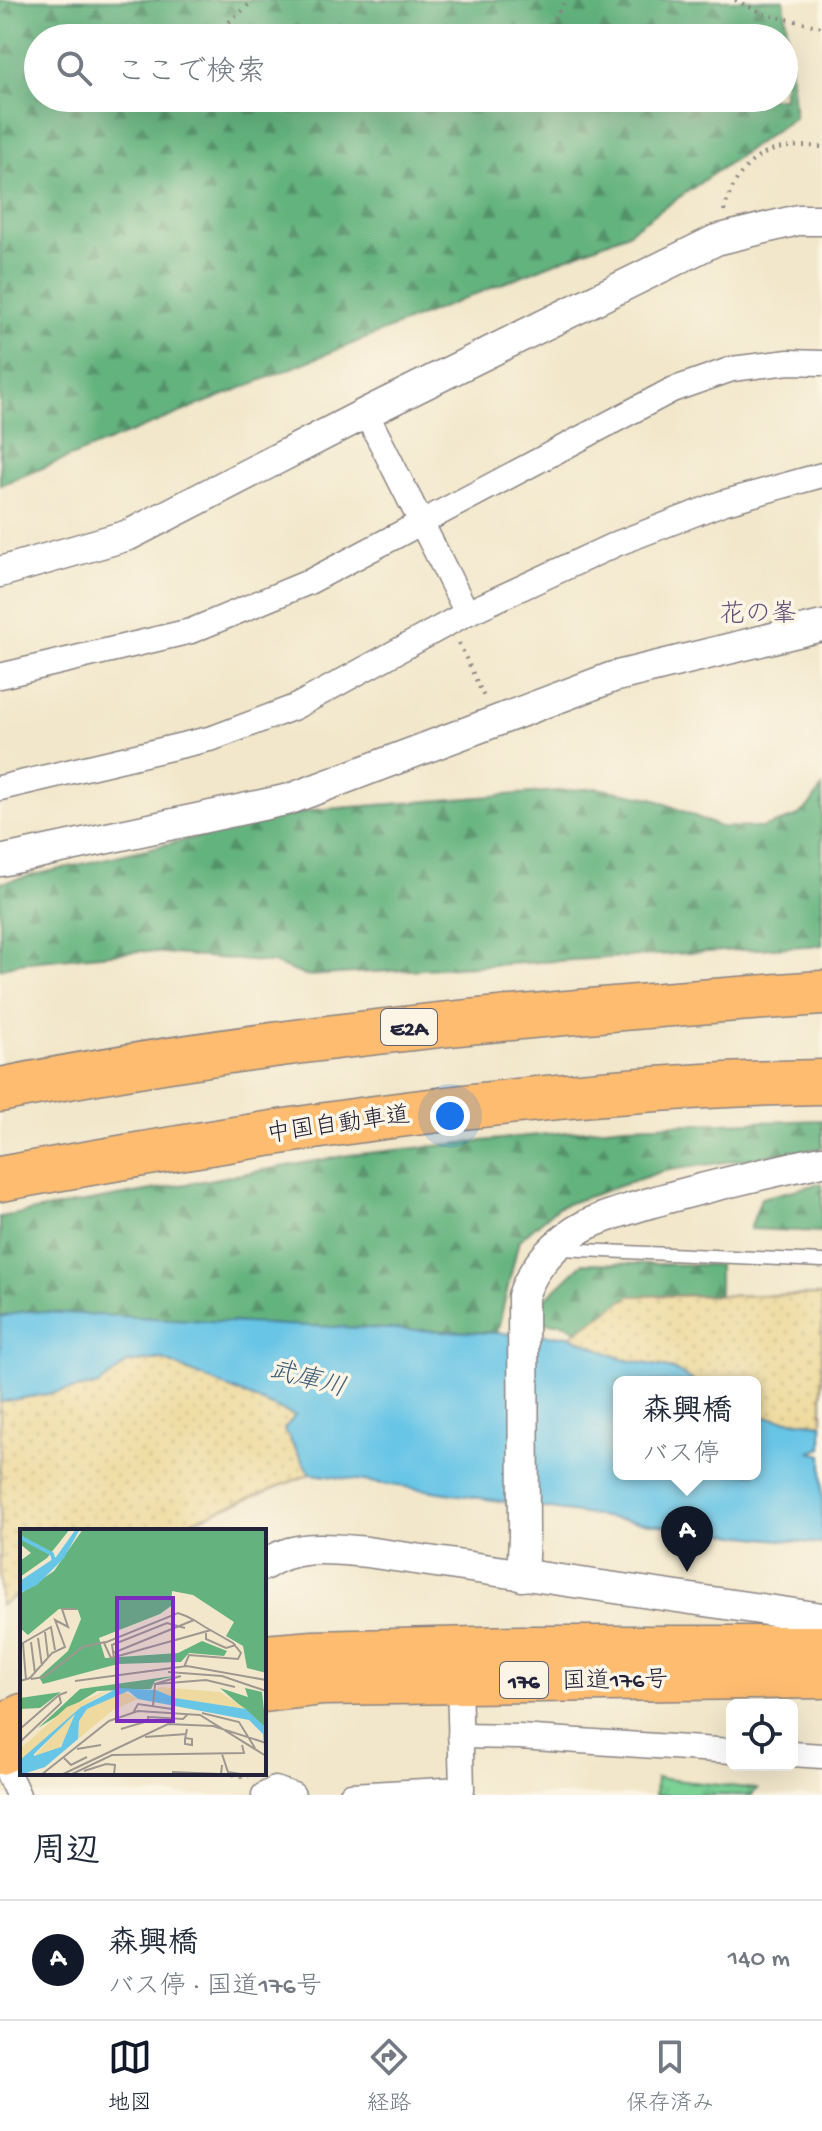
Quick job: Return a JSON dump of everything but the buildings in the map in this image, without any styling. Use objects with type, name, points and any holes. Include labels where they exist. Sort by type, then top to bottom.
[{"type":"highway","name":"E2A","points":[[0,1090],[209,1054],[405,1027],[822,993]]},
{"type":"highway","name":"中国自動車道","points":[[0,1179],[226,1138],[569,1094],[744,1083],[822,1082]]},
{"type":"highway","name":"国道176号","points":[[266,1655],[517,1646],[796,1667]]},
{"type":"highway","name":"国道176号","points":[[266,1692],[323,1685],[796,1667],[822,1646]]},
{"type":"highway","points":[[0,1725],[20,1715]]},
{"type":"highway","points":[[0,1755],[20,1746]]},
{"type":"street","points":[[0,572],[129,535],[366,413],[716,240],[798,220],[822,220]]},
{"type":"street","points":[[0,676],[191,631],[309,582],[672,390],[732,369],[789,362],[822,363]]},
{"type":"street","points":[[366,413],[467,613]]},
{"type":"street","points":[[0,788],[227,733],[295,707],[467,613],[616,544],[722,503],[822,475]]},
{"type":"street","points":[[0,861],[290,799],[613,677],[822,626]]},
{"type":"street","points":[[522,1576],[523,1296],[530,1275],[554,1248],[584,1226],[621,1211],[721,1183],[822,1161]]},
{"type":"street","points":[[266,1564],[284,1553],[306,1548],[331,1549],[822,1618]]},
{"type":"street","points":[[351,1795],[462,1789],[459,1682]]},
{"type":"street","points":[[460,1736],[726,1751]]},
{"type":"street","points":[[798,1754],[822,1756]]},
{"type":"street","points":[[0,1755],[18,1795]]},
{"type":"street","points":[[264,1795],[275,1789],[293,1795]]},
{"type":"lane","points":[[554,1248],[822,1261]]},
{"type":"path","points":[[227,24],[254,0]]},
{"type":"path","points":[[550,24],[566,0]]},
{"type":"path","points":[[735,0],[764,14],[822,27]]},
{"type":"path","points":[[716,240],[728,198],[744,170],[766,151],[797,145],[822,147]]},
{"type":"path","points":[[463,653],[496,720]]},
{"type":"green space","points":[[0,0],[784,0],[786,24],[24,24],[24,112],[795,112],[795,117],[626,234],[0,485]]},
{"type":"green space","points":[[822,787],[822,945],[306,976],[272,963],[141,951],[19,963],[0,969],[0,883],[313,810],[597,788],[652,798],[720,827],[761,828],[796,817],[810,805]]},
{"type":"green space","points":[[822,1120],[822,1148],[663,1171],[558,1207],[519,1240],[497,1333],[25,1311],[0,1317],[0,1217],[349,1155],[625,1126]]},
{"type":"green space","points":[[822,1183],[822,1232],[750,1229],[761,1198]]},
{"type":"green space","points":[[583,1263],[719,1265],[719,1295],[630,1296],[577,1331],[563,1323],[541,1323],[545,1299]]},
{"type":"green space","points":[[656,1778],[757,1789],[752,1795],[655,1795]]},
{"type":"sand","points":[[822,1295],[822,1424],[761,1417],[761,1376],[685,1376],[673,1369],[622,1359],[570,1336],[630,1296]]},
{"type":"sand","points":[[161,1359],[296,1416],[284,1430],[310,1474],[172,1529],[20,1529],[20,1593],[0,1605],[0,1402],[99,1385],[127,1363]]},
{"type":"water","name":"武庫川","points":[[25,1311],[570,1336],[622,1359],[673,1369],[685,1376],[613,1376],[613,1480],[761,1480],[761,1417],[822,1424],[822,1448],[811,1452],[822,1455],[822,1544],[694,1530],[310,1474],[284,1429],[295,1416],[161,1359],[127,1363],[99,1385],[0,1402],[0,1317]]},
{"type":"place","name":"森興橋","points":[[687,1572]]},
{"type":"district","name":"花の峯","points":[[758,612]]}]
